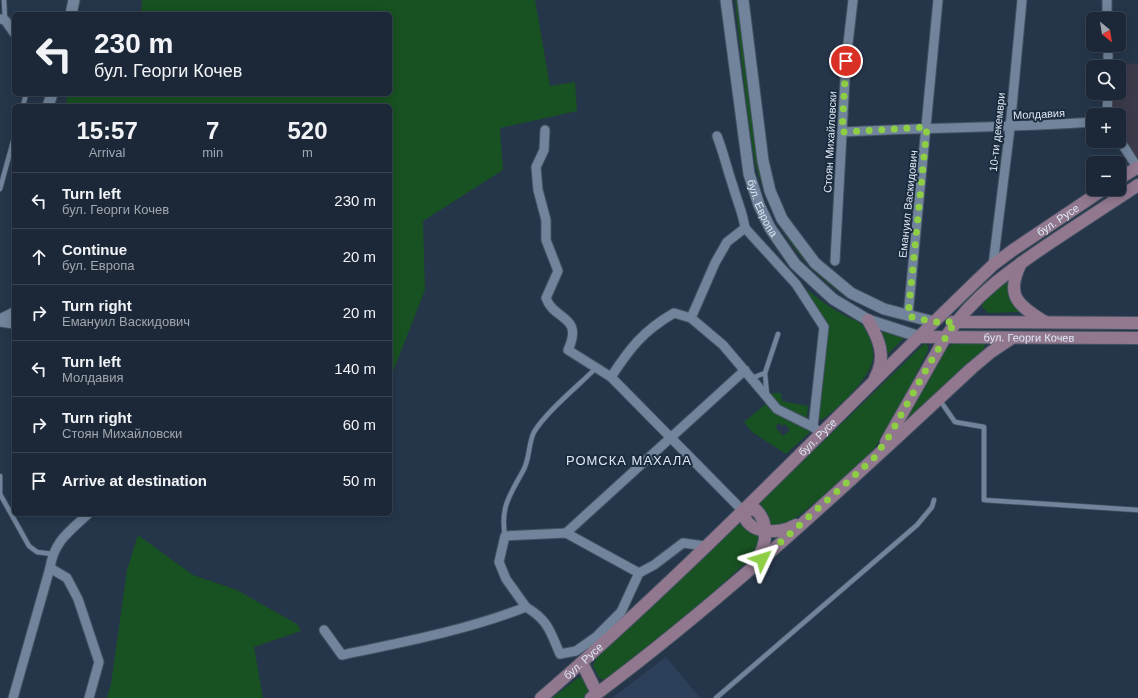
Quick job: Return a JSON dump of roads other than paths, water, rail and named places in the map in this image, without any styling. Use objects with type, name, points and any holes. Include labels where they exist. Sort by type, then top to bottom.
[{"type":"main road","points":[[1126,175],[1138,167]]},
{"type":"main road","name":"бул. Русе","points":[[874,458],[890,435],[955,322],[996,280],[1138,185]]},
{"type":"main road","name":"бул. Русе","points":[[541,698],[582,663],[743,511],[818,431],[870,386],[993,266],[1013,250],[1094,196]]},
{"type":"main road","points":[[1021,262],[1014,280],[1017,298],[1026,311],[1046,322]]},
{"type":"main road","points":[[868,320],[878,341],[882,356],[879,372],[870,386]]},
{"type":"main road","name":"бул. Георги Кочев","points":[[934,322],[1138,322]]},
{"type":"main road","name":"бул. Георги Кочев","points":[[920,337],[1138,338]]},
{"type":"main road","name":"бул. Русе","points":[[595,696],[656,648],[740,578],[814,513],[991,352],[1012,338]]},
{"type":"main road","points":[[740,578],[760,555],[765,531],[762,519],[757,511],[752,508],[743,511]]},
{"type":"main road","points":[[765,531],[787,530],[814,513]]},
{"type":"main road","points":[[582,663],[595,696]]},
{"type":"street","points":[[71,12],[74,0]]},
{"type":"street","name":"бул. Европа","points":[[726,0],[746,158],[754,190],[764,217],[777,239],[804,274],[833,300],[868,320],[920,337]]},
{"type":"street","name":"бул. Европа","points":[[743,0],[763,160],[770,191],[782,219],[815,263],[837,283],[871,303],[908,316],[934,322]]},
{"type":"street","name":"Стоян Михайловски","points":[[835,261],[846,61],[853,0]]},
{"type":"street","name":"Емануил Васкидович","points":[[908,316],[938,0]]},
{"type":"street","name":"10-ти декември","points":[[993,266],[1010,128],[1022,0]]},
{"type":"street","points":[[1107,0],[1107,12]]},
{"type":"street","points":[[2,20],[12,31]]},
{"type":"street","name":"Молдавия","points":[[842,132],[927,127],[1010,128],[1086,123]]},
{"type":"street","points":[[546,130],[544,150],[536,167],[538,190],[546,220],[546,240],[558,271],[546,298],[548,303],[566,319],[572,327],[574,338],[568,350],[611,377],[669,438],[743,511]]},
{"type":"street","points":[[611,377],[639,338],[655,324],[674,313],[691,318],[723,345],[777,409],[818,431],[824,327],[796,284],[745,228],[743,213],[717,136]]},
{"type":"street","points":[[1125,148],[1138,167]]},
{"type":"street","points":[[691,318],[715,263],[728,242],[745,228]]},
{"type":"street","points":[[0,321],[12,314]]},
{"type":"street","points":[[0,321],[12,318]]},
{"type":"street","points":[[0,321],[12,323]]},
{"type":"street","points":[[566,533],[745,370]]},
{"type":"street","points":[[13,698],[50,568],[52,554],[60,540],[86,516]]},
{"type":"street","points":[[639,573],[566,533],[505,536],[499,562],[506,579],[526,607],[539,614],[546,622],[560,654],[576,651],[596,637],[621,612],[639,573],[654,565],[683,543],[705,546]]},
{"type":"street","points":[[50,568],[67,578],[78,599],[99,662],[89,698]]},
{"type":"street","points":[[324,630],[342,655],[442,633],[500,617],[526,607]]},
{"type":"lane","points":[[2,20],[4,0]]},
{"type":"lane","points":[[0,189],[12,145]]},
{"type":"lane","points":[[768,397],[765,373],[778,334]]},
{"type":"lane","points":[[505,536],[503,522],[505,505],[515,482],[524,470],[534,433],[543,421],[596,368]]},
{"type":"lane","points":[[752,378],[765,373]]},
{"type":"lane","points":[[939,399],[955,422],[984,427],[984,500],[1138,510]]},
{"type":"lane","points":[[0,476],[0,494],[12,516]]},
{"type":"lane","points":[[716,698],[917,524],[932,507],[934,500]]},
{"type":"lane","points":[[12,516],[29,546],[37,552],[52,554]]},
{"type":"district","name":"РОМСКА МАХАЛА","points":[[629,460]]}]
